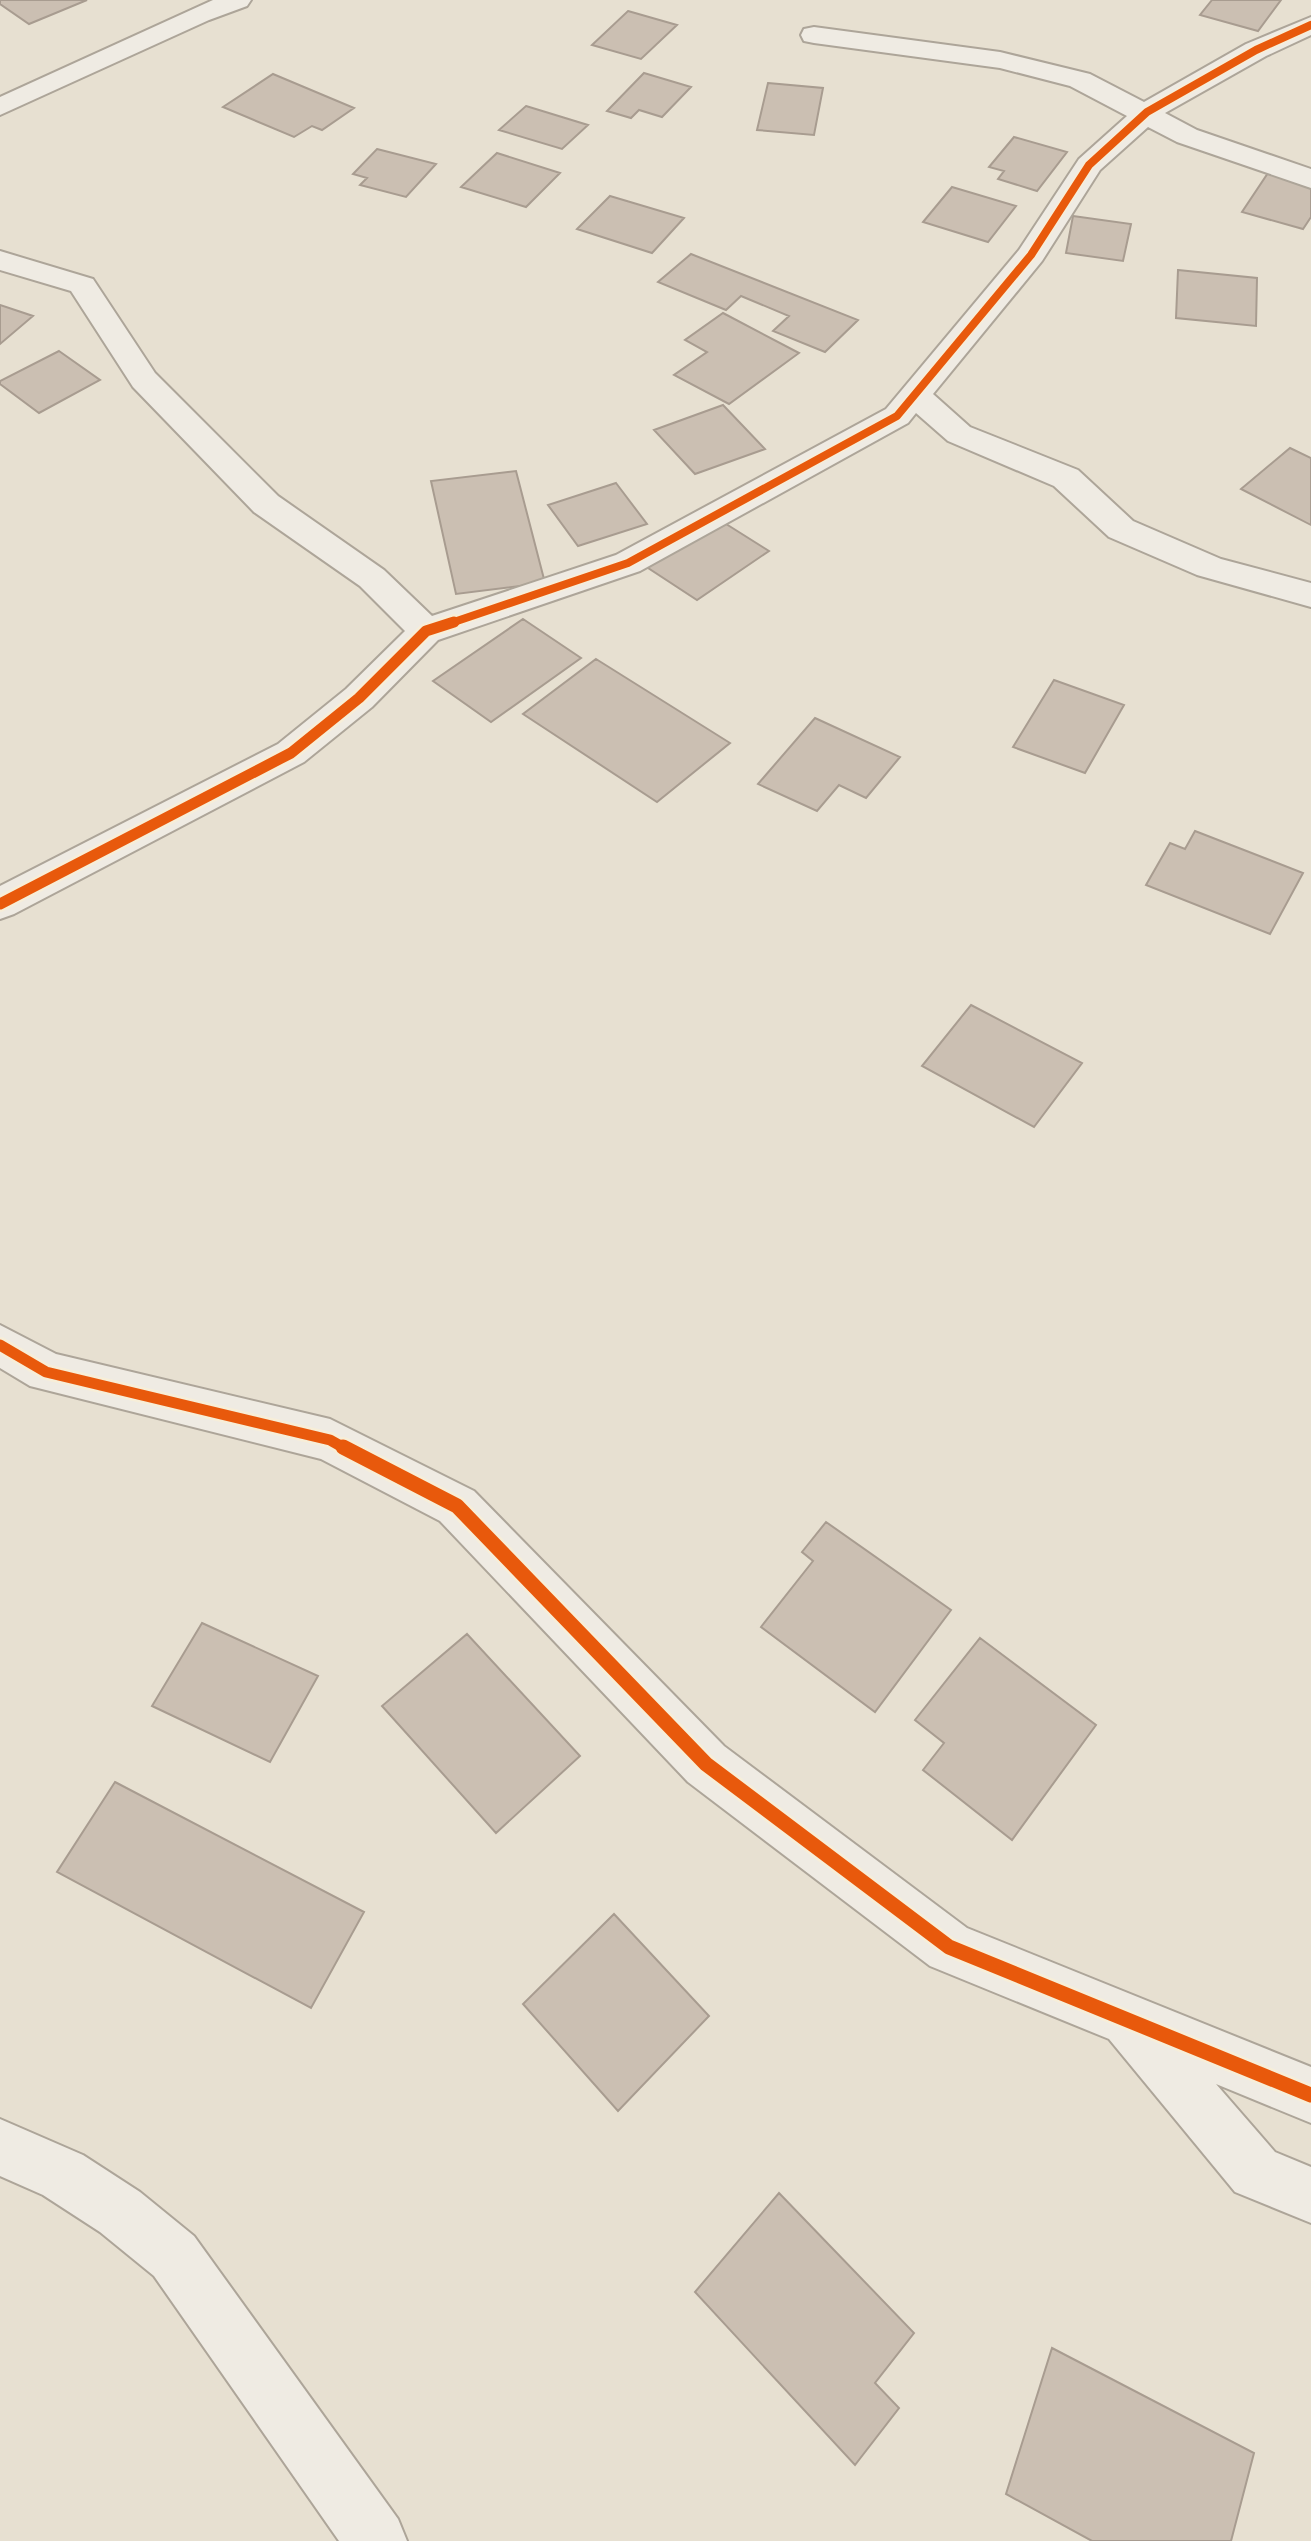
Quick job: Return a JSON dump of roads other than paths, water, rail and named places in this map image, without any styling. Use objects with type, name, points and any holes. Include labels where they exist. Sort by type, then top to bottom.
[{"type":"street","points":[[0,107],[200,14],[238,0]]},
{"type":"street","points":[[0,904],[291,753],[359,698],[426,631],[628,563],[897,416],[1031,255],[1089,165],[1147,112],[1256,50],[1311,25]]},
{"type":"street","points":[[814,35],[1000,60],[1080,80],[1147,112],[1187,136],[1311,179]]},
{"type":"street","points":[[0,260],[82,285],[144,380],[266,504],[372,578],[426,631]]},
{"type":"street","points":[[915,395],[959,434],[1066,478],[1121,529],[1209,567],[1311,595]]},
{"type":"street","points":[[0,1345],[46,1372],[330,1440],[457,1506],[706,1764],[949,1947],[1311,2095]]},
{"type":"street","points":[[1124,2018],[1255,2172],[1311,2195]]},
{"type":"street","points":[[0,2147],[63,2175],[120,2212],[174,2256],[376,2541]]}]
